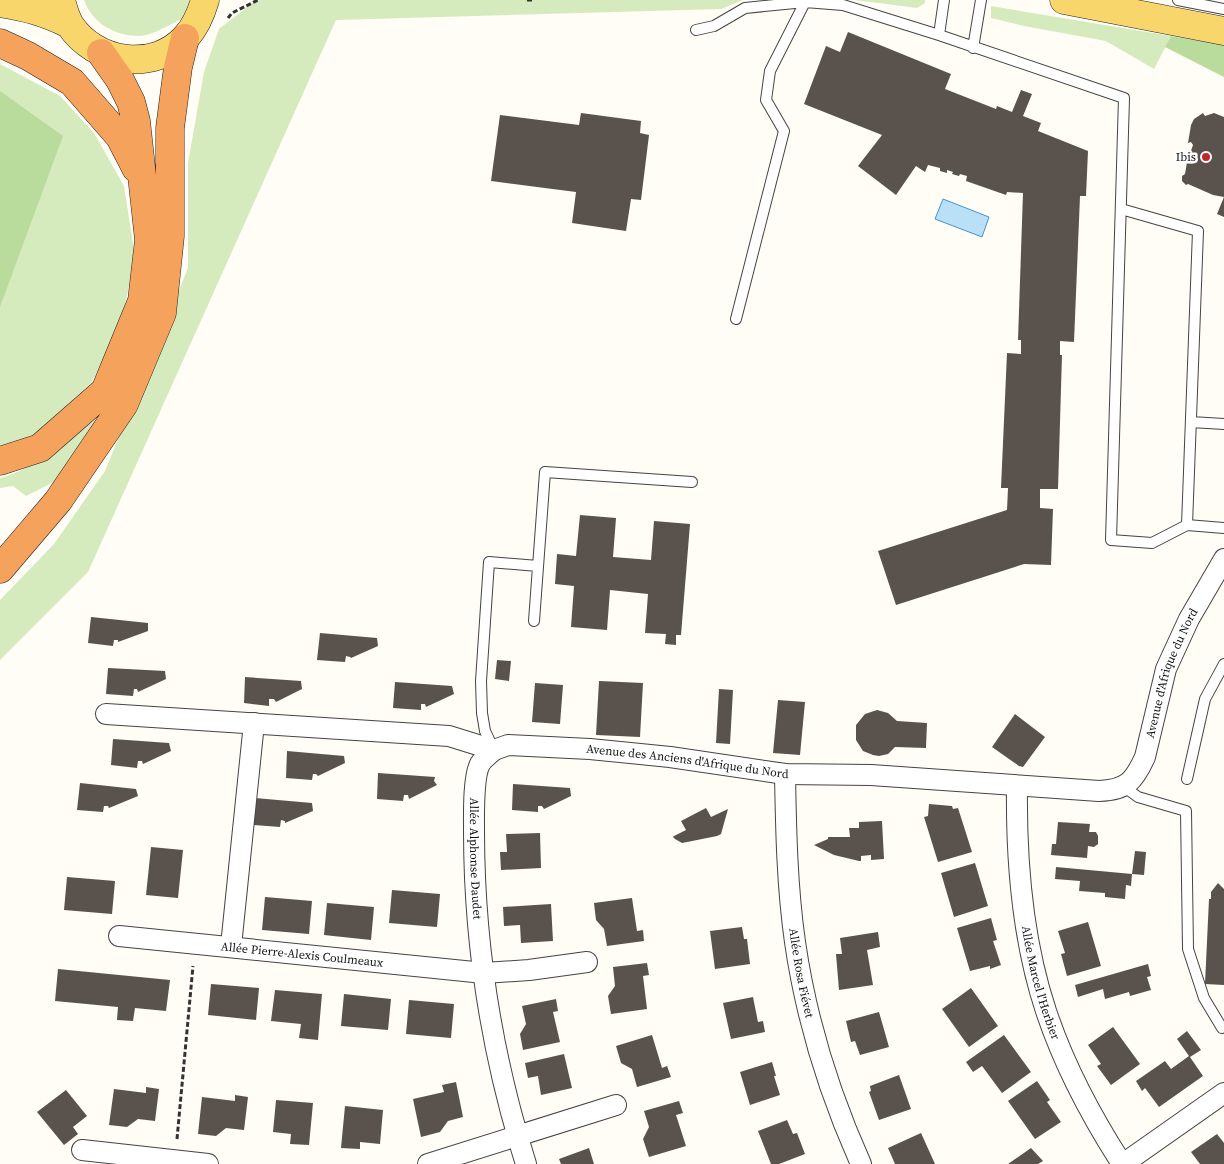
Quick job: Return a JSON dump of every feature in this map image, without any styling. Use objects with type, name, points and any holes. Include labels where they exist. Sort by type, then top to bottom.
[{"type":"highway","points":[[0,569],[58,501],[124,404],[162,314],[170,236],[170,128],[178,67],[197,19]]},
{"type":"highway","points":[[0,43],[28,56],[72,82],[120,138],[144,183]]},
{"type":"highway","points":[[0,461],[40,448],[105,392],[142,301],[149,240],[136,122],[131,102],[120,80],[101,53]]},
{"type":"main road","points":[[0,3],[27,7],[46,13],[65,12],[83,41],[101,53],[123,59],[146,59],[167,52],[197,19],[224,0]]},
{"type":"main road","points":[[1064,0],[1224,31]]},
{"type":"street","name":"Avenue d'Afrique du Nord","points":[[1123,786],[1132,781],[1145,757],[1166,669],[1189,619],[1224,560]]},
{"type":"street","points":[[106,714],[450,736],[494,750]]},
{"type":"street","points":[[231,946],[254,723]]},
{"type":"street","name":"Avenue des Anciens d'Afrique du Nord","points":[[494,750],[515,744],[590,749],[670,757],[785,774],[872,776],[1099,791],[1113,790],[1123,786]]},
{"type":"street","name":"Allée Alphonse Daudet","points":[[494,750],[480,764],[474,806],[476,915],[498,1062],[526,1164]]},
{"type":"street","name":"Allée Rosa Fiévet","points":[[785,774],[786,839],[791,908],[801,977],[812,1028],[824,1069],[861,1164]]},
{"type":"street","name":"Allée Marcel l'Herbier","points":[[1017,786],[1017,845],[1021,887],[1039,987],[1059,1047],[1076,1083],[1122,1164]]},
{"type":"street","name":"Allée Pierre-Alexis Coulmeaux","points":[[119,936],[484,973]]},
{"type":"street","points":[[484,973],[529,970],[587,962]]},
{"type":"street","points":[[1122,1164],[1224,1093]]},
{"type":"street","points":[[428,1164],[616,1105]]},
{"type":"street","points":[[82,1150],[208,1164]]},
{"type":"lane","points":[[939,35],[944,0]]},
{"type":"lane","points":[[973,48],[981,0]]},
{"type":"lane","points":[[1178,0],[1224,8]]},
{"type":"lane","points":[[736,319],[784,131],[766,100],[770,71],[804,2]]},
{"type":"lane","points":[[696,30],[714,26],[745,8],[804,2],[843,5],[939,35],[1124,98],[1111,540],[1152,543],[1187,525],[1224,528]]},
{"type":"lane","points":[[1121,209],[1198,231],[1187,525]]},
{"type":"lane","points":[[1191,422],[1224,424]]},
{"type":"lane","points":[[534,621],[545,472],[692,482]]},
{"type":"lane","points":[[494,750],[485,731],[482,713],[481,681],[489,562],[538,566]]},
{"type":"lane","points":[[1187,780],[1205,699],[1224,664]]},
{"type":"lane","points":[[1123,786],[1138,797],[1186,811],[1188,949],[1204,998],[1222,1028],[1224,1027]]},
{"type":"path","points":[[527,0],[532,0]]},
{"type":"path","points":[[175,1159],[196,944]]},
{"type":"green space","points":[[84,0],[190,1],[183,18],[155,32],[139,36],[121,34],[106,27],[93,15]]},
{"type":"green space","points":[[743,0],[721,9],[336,20],[88,572],[0,660],[0,600],[54,544],[105,471],[188,268],[188,163],[204,72],[219,29],[255,1]]},
{"type":"green space","points":[[855,0],[925,0],[925,3],[917,8]]},
{"type":"green space","points":[[991,6],[1171,36],[1154,69],[1106,41],[991,18]]},
{"type":"green space","points":[[1171,36],[1224,45],[1224,77],[1165,47]]},
{"type":"green space","points":[[0,64],[60,96],[94,133],[124,186],[135,257],[126,300],[114,341],[91,383],[29,439],[0,451]]},
{"type":"green space","points":[[0,91],[63,136],[0,307]]},
{"type":"green space","points":[[103,414],[64,477],[26,496],[13,486],[0,488],[0,478],[28,467],[41,459],[67,442]]},
{"type":"water","points":[[943,199],[989,217],[982,237],[935,219]]},
{"type":"building","points":[[848,32],[951,74],[945,89],[996,109],[997,106],[1012,112],[1021,90],[1032,94],[1023,116],[1041,123],[1038,131],[1088,151],[1086,196],[1080,196],[1074,342],[1060,341],[1060,355],[1062,355],[1058,489],[1040,489],[1040,508],[1053,509],[1051,565],[1024,564],[896,605],[878,551],[1007,510],[1008,488],[1001,488],[1007,353],[1021,354],[1021,340],[1018,340],[1023,193],[1007,192],[1006,195],[966,181],[967,176],[952,174],[953,172],[947,170],[947,173],[940,171],[940,168],[928,165],[925,172],[916,166],[896,195],[858,166],[882,135],[804,104],[826,46],[840,52]]},
{"type":"building","points":[[581,113],[641,121],[640,133],[649,135],[641,200],[631,199],[626,231],[572,223],[576,192],[491,181],[500,115],[579,125]]},
{"type":"building","name":"Ibis","points":[[1203,113],[1205,116],[1214,113],[1224,117],[1224,197],[1213,195],[1188,184],[1186,185],[1182,181],[1193,145],[1191,142],[1188,143],[1191,125],[1194,119]]},
{"type":"building","points":[[1224,197],[1224,217],[1217,214]]},
{"type":"building","points":[[580,515],[616,518],[613,557],[651,560],[654,521],[690,524],[681,635],[676,635],[676,645],[665,644],[666,634],[645,633],[648,594],[610,590],[607,630],[571,627],[574,586],[555,584],[557,554],[576,556]]},
{"type":"building","points":[[91,617],[148,623],[148,631],[118,642],[118,640],[114,640],[113,646],[88,643]]},
{"type":"building","points":[[320,633],[377,638],[378,646],[351,658],[346,656],[345,662],[317,660]]},
{"type":"building","points":[[497,660],[511,661],[509,681],[495,679]]},
{"type":"building","points":[[108,668],[165,671],[166,679],[138,692],[137,689],[134,689],[133,696],[106,694]]},
{"type":"building","points":[[245,677],[301,681],[302,689],[276,702],[274,699],[269,699],[269,706],[244,703]]},
{"type":"building","points":[[599,681],[643,683],[640,737],[596,735]]},
{"type":"building","points":[[395,682],[452,686],[454,694],[426,707],[425,704],[421,704],[421,710],[393,708]]},
{"type":"building","points":[[535,683],[563,685],[560,724],[532,722]]},
{"type":"building","points":[[719,689],[733,690],[730,744],[716,743]]},
{"type":"building","points":[[778,700],[805,702],[800,755],[773,753]]},
{"type":"building","points":[[877,710],[888,713],[897,721],[927,723],[926,748],[895,747],[888,754],[879,756],[863,751],[856,740],[856,725],[865,714]]},
{"type":"building","points":[[1015,714],[1045,737],[1023,767],[992,747]]},
{"type":"building","points":[[113,739],[169,743],[171,751],[143,764],[142,761],[138,761],[137,768],[111,765]]},
{"type":"building","points":[[287,751],[344,756],[345,763],[318,776],[313,774],[312,780],[286,778]]},
{"type":"building","points":[[378,773],[435,777],[434,781],[437,785],[409,799],[408,795],[404,795],[403,801],[377,799]]},
{"type":"building","points":[[80,783],[136,789],[138,796],[109,808],[104,806],[103,812],[77,810]]},
{"type":"building","points":[[513,784],[570,788],[571,796],[544,809],[542,806],[538,806],[538,812],[512,810]]},
{"type":"building","points":[[255,798],[312,803],[313,811],[285,823],[285,821],[281,820],[280,827],[253,825]]},
{"type":"building","points":[[929,804],[952,806],[953,809],[958,808],[972,852],[938,862],[924,817],[928,816]]},
{"type":"building","points":[[706,808],[711,817],[728,809],[721,834],[682,843],[673,837],[686,830],[681,821]]},
{"type":"building","points":[[882,821],[884,859],[871,860],[871,855],[861,856],[861,861],[859,861],[834,855],[814,845],[828,839],[828,837],[850,837],[849,828],[859,828],[859,822]]},
{"type":"building","points":[[1058,822],[1090,824],[1089,832],[1096,832],[1098,844],[1094,847],[1088,846],[1087,858],[1051,855],[1052,844],[1056,844]]},
{"type":"building","points":[[540,833],[541,868],[501,870],[500,852],[507,852],[506,834]]},
{"type":"building","points":[[151,847],[183,850],[178,898],[146,895]]},
{"type":"building","points":[[1135,851],[1146,852],[1144,875],[1132,874]]},
{"type":"building","points":[[975,863],[988,906],[954,917],[941,873]]},
{"type":"building","points":[[1056,867],[1132,874],[1131,886],[1126,885],[1125,899],[1105,897],[1105,893],[1079,891],[1080,881],[1055,879]]},
{"type":"building","points":[[67,877],[115,881],[112,914],[64,910]]},
{"type":"building","points":[[1218,883],[1224,889],[1224,985],[1205,984],[1209,899],[1211,899],[1211,892]]},
{"type":"building","points":[[392,890],[440,894],[437,927],[389,923]]},
{"type":"building","points":[[265,897],[312,901],[309,934],[262,930]]},
{"type":"building","points":[[632,898],[637,931],[643,930],[644,941],[607,946],[604,929],[596,920],[594,903]]},
{"type":"building","points":[[327,903],[374,907],[371,940],[324,935]]},
{"type":"building","points":[[551,904],[553,941],[521,943],[520,925],[504,926],[503,907]]},
{"type":"building","points":[[991,918],[997,940],[993,941],[1001,965],[990,969],[990,966],[970,971],[957,928]]},
{"type":"building","points":[[1088,922],[1101,966],[1067,976],[1061,954],[1065,953],[1058,931]]},
{"type":"building","points":[[742,927],[744,939],[747,939],[750,964],[715,969],[710,931]]},
{"type":"building","points":[[878,932],[880,947],[867,950],[873,985],[839,990],[836,954],[842,954],[840,938]]},
{"type":"building","points":[[647,963],[649,975],[643,976],[647,1009],[611,1014],[608,996],[615,986],[613,967]]},
{"type":"building","points":[[1148,964],[1151,976],[1147,977],[1151,990],[1130,996],[1129,992],[1105,999],[1103,989],[1078,997],[1075,985]]},
{"type":"building","points":[[58,969],[170,980],[166,1011],[135,1008],[133,1021],[117,1020],[118,1007],[55,1001]]},
{"type":"building","points":[[211,984],[259,988],[256,1020],[208,1015]]},
{"type":"building","points":[[971,988],[998,1026],[969,1047],[942,1009]]},
{"type":"building","points":[[275,990],[322,994],[318,1040],[299,1038],[301,1024],[271,1021]]},
{"type":"building","points":[[344,994],[391,999],[388,1030],[341,1026]]},
{"type":"building","points":[[753,997],[758,1022],[763,1021],[765,1032],[731,1039],[723,1003]]},
{"type":"building","points":[[556,999],[558,1011],[553,1012],[560,1042],[523,1050],[520,1034],[526,1024],[522,1006]]},
{"type":"building","points":[[409,1000],[454,1004],[451,1038],[406,1034]]},
{"type":"building","points":[[879,1012],[889,1047],[860,1055],[855,1041],[851,1042],[846,1021]]},
{"type":"building","points":[[1113,1027],[1140,1064],[1111,1085],[1097,1066],[1101,1064],[1088,1045]]},
{"type":"building","points":[[1187,1031],[1201,1050],[1190,1057],[1203,1076],[1159,1107],[1145,1088],[1142,1091],[1136,1081],[1165,1061],[1171,1069],[1189,1056],[1177,1039]]},
{"type":"building","points":[[652,1035],[662,1068],[667,1066],[671,1077],[637,1087],[632,1069],[621,1063],[616,1046]]},
{"type":"building","points":[[1004,1035],[1031,1072],[1002,1093],[982,1066],[973,1072],[966,1062]]},
{"type":"building","points":[[564,1054],[572,1088],[541,1095],[538,1076],[528,1078],[525,1063]]},
{"type":"building","points":[[772,1062],[780,1095],[750,1105],[740,1072]]},
{"type":"building","points":[[899,1075],[911,1109],[879,1120],[869,1092],[871,1091],[870,1086]]},
{"type":"building","points":[[1037,1081],[1050,1100],[1047,1102],[1061,1122],[1035,1139],[1008,1101]]},
{"type":"building","points":[[456,1082],[463,1117],[448,1121],[440,1132],[421,1137],[413,1099],[444,1092],[442,1085]]},
{"type":"building","points":[[146,1087],[159,1089],[155,1121],[138,1119],[127,1127],[109,1125],[114,1089],[146,1093]]},
{"type":"building","points":[[66,1090],[87,1116],[73,1127],[78,1134],[64,1145],[37,1112]]},
{"type":"building","points":[[235,1095],[248,1097],[244,1130],[226,1128],[216,1136],[198,1134],[202,1097],[235,1101]]},
{"type":"building","points":[[276,1100],[313,1103],[309,1145],[290,1144],[291,1134],[273,1132]]},
{"type":"building","points":[[679,1101],[683,1113],[676,1115],[686,1146],[649,1157],[643,1139],[649,1127],[644,1111]]},
{"type":"building","points":[[345,1106],[383,1110],[380,1144],[360,1142],[360,1149],[341,1148]]},
{"type":"building","points":[[787,1120],[793,1134],[797,1133],[805,1154],[779,1164],[771,1164],[758,1131]]},
{"type":"building","points":[[921,1133],[935,1164],[895,1164],[888,1148]]},
{"type":"building","points":[[1217,1134],[1224,1143],[1224,1164],[1200,1164],[1191,1152]]},
{"type":"building","points":[[589,1148],[594,1164],[561,1164],[559,1159]]},
{"type":"building","points":[[1031,1148],[1043,1161],[1038,1164],[1008,1164]]},
{"type":"place","name":"Ibis","points":[[1206,157]]}]
